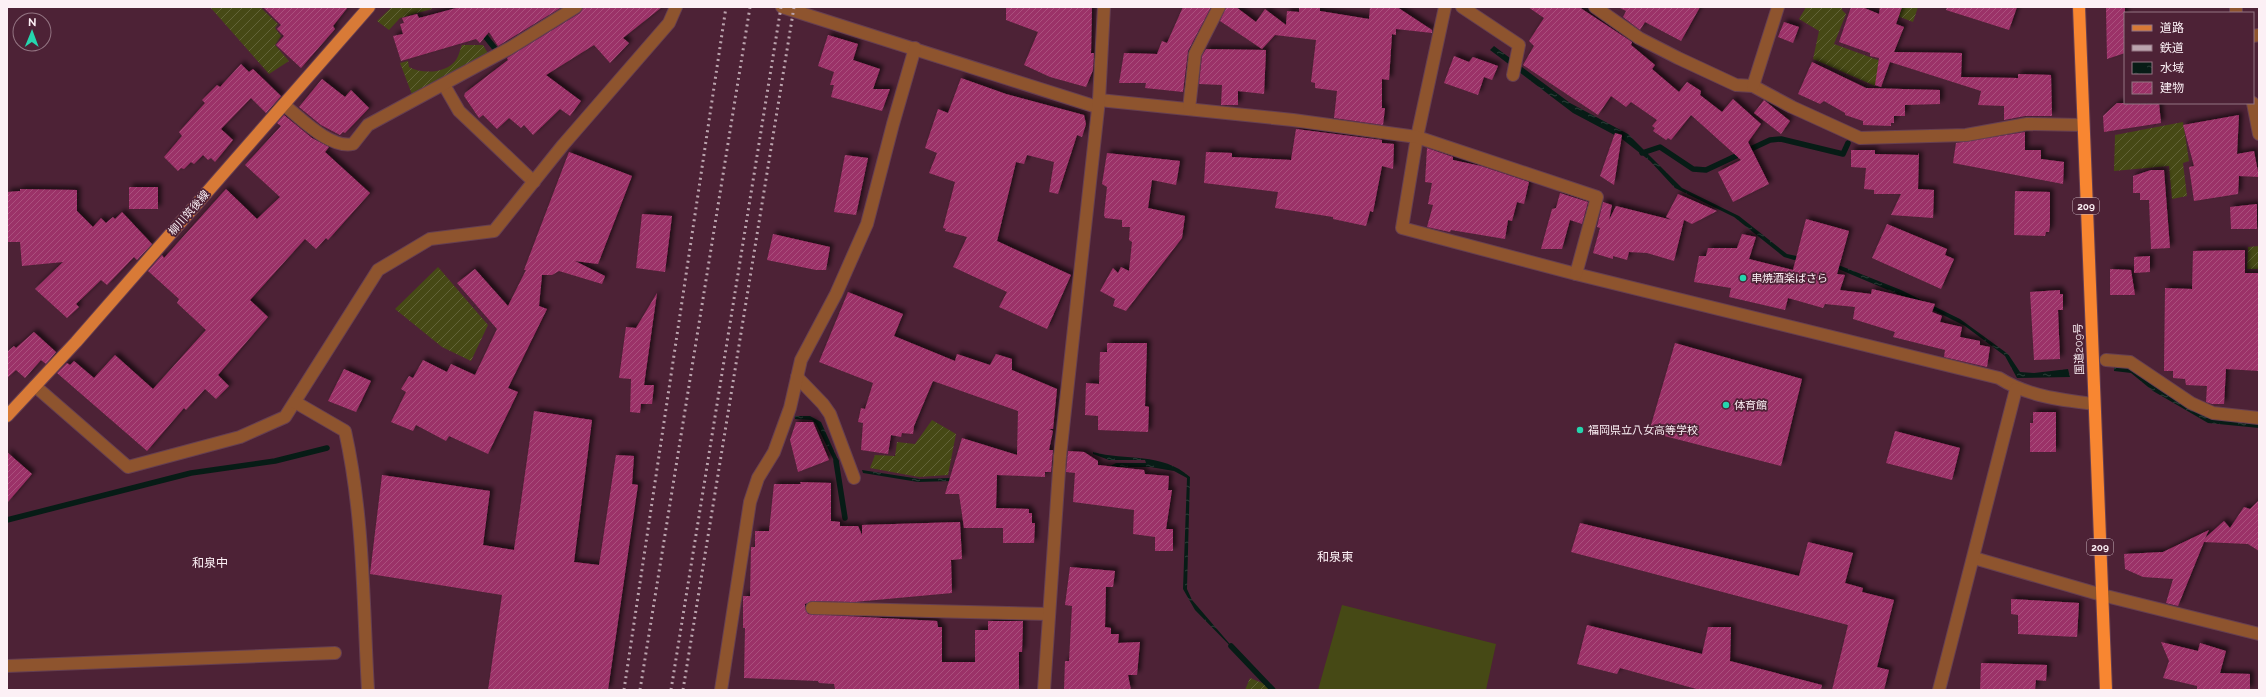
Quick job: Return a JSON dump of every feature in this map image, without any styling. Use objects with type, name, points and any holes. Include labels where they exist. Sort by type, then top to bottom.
[{"type":"highway","name":"国道209号","points":[[2079,7],[2106,690]]},
{"type":"main road","name":"柳川筑後線","points":[[7,416],[369,7]]},
{"type":"street","points":[[284,104],[333,143],[345,146],[353,144],[368,125],[510,48],[576,7]]},
{"type":"street","points":[[35,386],[128,467],[240,437],[285,417],[378,270],[430,239],[494,231],[669,23],[676,7]]},
{"type":"street","points":[[782,7],[810,11],[915,48],[1098,103],[1189,109],[1293,120],[1416,137],[1598,197],[1576,274]]},
{"type":"street","points":[[1044,690],[1060,456],[1098,103],[1104,7]]},
{"type":"street","points":[[1189,109],[1195,54],[1219,7]]},
{"type":"street","points":[[1445,7],[1416,137],[1402,228],[1576,274],[1999,378],[2016,389],[2050,397],[2094,404]]},
{"type":"street","points":[[1462,7],[1519,45],[1513,74]]},
{"type":"street","points":[[1595,7],[1639,38],[1678,58],[1736,85],[1753,86],[1792,107],[1860,138],[1966,135],[2028,124],[2083,125]]},
{"type":"street","points":[[1753,86],[1778,7]]},
{"type":"street","points":[[721,690],[750,502],[758,478],[774,452],[790,408],[801,360],[836,294],[868,224],[892,124],[915,48]]},
{"type":"street","points":[[444,85],[458,111],[534,182]]},
{"type":"street","points":[[2252,104],[2258,119],[2259,134]]},
{"type":"street","points":[[2106,360],[2130,362],[2191,403],[2213,413],[2259,418]]},
{"type":"street","points":[[797,377],[823,404],[830,414],[854,478]]},
{"type":"street","points":[[1939,690],[2016,389]]},
{"type":"street","points":[[294,402],[345,431],[353,467],[357,504],[368,690]]},
{"type":"street","points":[[1974,558],[2102,595],[2259,634]]},
{"type":"street","points":[[812,608],[1049,614]]},
{"type":"street","points":[[7,666],[335,653]]},
{"type":"green space","points":[[210,7],[260,7],[278,24],[275,28],[281,36],[275,45],[289,61],[269,74]]},
{"type":"green space","points":[[392,7],[430,7],[432,9],[400,18],[389,30],[377,21]]},
{"type":"green space","points":[[1806,7],[1842,7],[1842,10],[1846,14],[1834,44],[1886,63],[1875,86],[1813,59],[1819,31],[1799,19]]},
{"type":"green space","points":[[1880,7],[1918,7],[1913,22],[1879,9]]},
{"type":"green space","points":[[462,45],[483,45],[489,55],[413,97],[400,63],[408,61],[409,67],[420,71],[427,72],[440,70],[452,65],[458,57]]},
{"type":"green space","points":[[2183,122],[2189,161],[2183,163],[2187,196],[2172,199],[2169,166],[2114,171],[2115,135]]},
{"type":"green space","points":[[2259,246],[2259,269],[2247,269],[2248,247]]},
{"type":"green space","points":[[438,267],[488,325],[471,361],[442,347],[395,309]]},
{"type":"green space","points":[[932,420],[956,434],[948,475],[919,477],[870,468],[875,455],[895,456],[897,442],[915,444]]},
{"type":"green space","points":[[1342,605],[1496,644],[1486,690],[1318,690]]},
{"type":"green space","points":[[1250,678],[1279,690],[1245,690]]},
{"type":"water","points":[[1494,46],[1570,103],[1628,134],[1682,188],[1739,216],[1787,254],[1836,264],[1901,290],[1960,319],[2008,354],[2020,372],[2034,373],[2068,369],[2070,377],[2017,378],[2005,356],[1965,326],[1919,303],[1824,263],[1794,260],[1784,257],[1734,217],[1675,188],[1650,161],[1622,139],[1573,113],[1490,50]]},
{"type":"water","points":[[2114,367],[2127,368],[2137,373],[2206,417],[2259,424],[2259,428],[2208,423],[2153,391],[2131,373],[2114,371]]},
{"type":"water","points":[[795,416],[810,416],[821,422],[839,462],[838,469],[816,424],[812,420],[795,419]]},
{"type":"water","points":[[1093,452],[1105,455],[1156,460],[1179,469],[1190,477],[1187,589],[1192,600],[1241,657],[1195,610],[1183,589],[1187,478],[1174,471],[1150,467],[1117,467],[1085,483],[1083,480],[1116,463],[1146,463],[1145,460],[1109,460],[1093,454]]},
{"type":"water","points":[[862,470],[920,479],[951,478],[952,481],[918,482],[863,473]]},
{"type":"building","points":[[263,7],[348,7],[333,26],[335,29],[301,68],[276,45],[284,36],[277,29],[281,25]]},
{"type":"building","points":[[460,7],[562,7],[498,46],[489,32],[480,43],[476,39],[401,61],[393,36],[403,34],[400,24],[404,23],[402,18],[417,14],[419,18]]},
{"type":"building","points":[[583,7],[662,7],[623,38],[629,43],[610,63],[594,45],[546,75],[581,101],[570,116],[560,109],[533,135],[524,125],[521,128],[509,118],[497,129],[483,115],[479,118],[464,96],[465,93],[508,60],[507,58],[580,13]]},
{"type":"building","points":[[1006,7],[1092,7],[1091,53],[1094,53],[1093,70],[1086,87],[1050,77],[1024,65],[1038,32],[1006,20]]},
{"type":"building","points":[[1183,7],[1211,7],[1188,51],[1183,92],[1145,88],[1146,83],[1119,83],[1124,53],[1157,54],[1162,41],[1167,43]]},
{"type":"building","points":[[1226,7],[1236,7],[1256,22],[1265,9],[1286,25],[1287,11],[1299,12],[1299,7],[1320,7],[1320,11],[1369,19],[1370,7],[1397,7],[1432,30],[1432,33],[1396,29],[1396,35],[1392,34],[1389,80],[1382,79],[1382,108],[1385,108],[1383,125],[1334,118],[1337,91],[1315,88],[1315,83],[1311,82],[1316,40],[1275,35],[1262,49],[1220,21]]},
{"type":"building","points":[[1528,7],[1579,7],[1632,42],[1631,45],[1655,65],[1652,69],[1679,92],[1687,82],[1701,91],[1700,95],[1722,112],[1733,99],[1761,124],[1748,142],[1769,184],[1733,202],[1718,172],[1741,160],[1691,115],[1671,140],[1668,138],[1666,140],[1653,131],[1655,128],[1652,126],[1657,120],[1631,102],[1626,107],[1611,96],[1598,115],[1523,65],[1534,46],[1529,41],[1544,18]]},
{"type":"building","points":[[1618,7],[1700,7],[1681,41],[1645,22],[1640,30],[1623,17],[1626,11]]},
{"type":"building","points":[[1851,7],[1862,7],[1879,14],[1880,7],[1902,7],[1896,24],[1904,27],[1894,52],[1962,53],[1961,77],[2018,78],[2018,74],[2051,75],[2052,116],[2025,116],[2004,120],[2004,106],[1978,105],[1981,91],[1890,62],[1881,87],[1875,85],[1879,58],[1870,56],[1870,53],[1839,42]]},
{"type":"building","points":[[1947,7],[2017,7],[2009,30],[1946,10]]},
{"type":"building","points":[[2106,7],[2125,7],[2124,53],[2107,59]]},
{"type":"building","points":[[1784,22],[1799,27],[1793,43],[1778,37]]},
{"type":"building","points":[[828,35],[858,44],[853,60],[880,69],[873,89],[890,89],[882,111],[831,97],[834,85],[830,85],[834,72],[818,66]]},
{"type":"building","points":[[1206,49],[1266,50],[1264,94],[1238,91],[1238,105],[1221,105],[1222,85],[1199,84],[1202,56]]},
{"type":"building","points":[[1454,56],[1469,62],[1473,57],[1498,66],[1492,80],[1484,77],[1478,95],[1444,83]]},
{"type":"building","points":[[1812,62],[1866,88],[1940,90],[1940,104],[1905,105],[1905,116],[1894,116],[1894,123],[1891,123],[1891,126],[1863,125],[1863,121],[1845,115],[1845,113],[1824,101],[1820,104],[1798,94]]},
{"type":"building","points":[[241,64],[249,72],[253,69],[281,96],[266,113],[251,98],[221,129],[233,140],[215,162],[211,158],[208,160],[203,155],[194,164],[191,162],[184,169],[181,168],[178,171],[164,157],[182,136],[179,132],[205,103],[202,100],[217,85],[220,87]]},
{"type":"building","points":[[961,78],[1006,94],[1084,115],[1086,124],[1082,137],[1077,135],[1058,194],[1049,192],[1054,162],[1027,155],[1024,164],[1016,162],[997,241],[1071,275],[1047,329],[999,307],[1007,292],[953,267],[967,237],[945,231],[946,229],[943,228],[955,182],[929,173],[937,153],[925,148],[938,109],[948,113]]},
{"type":"building","points":[[322,79],[345,97],[351,90],[369,108],[345,133],[343,132],[340,135],[321,125],[299,107]]},
{"type":"building","points":[[1764,100],[1790,121],[1781,134],[1754,113]]},
{"type":"building","points":[[2117,103],[2159,104],[2161,123],[2104,132],[2103,116]]},
{"type":"building","points":[[284,115],[312,138],[329,147],[325,152],[370,193],[328,240],[326,238],[316,249],[305,239],[250,300],[268,317],[218,375],[229,386],[216,399],[205,389],[186,410],[184,408],[147,451],[57,373],[67,363],[70,365],[74,361],[94,378],[115,355],[153,389],[206,330],[177,303],[179,299],[148,271],[162,255],[164,258],[226,189],[257,219],[280,197],[245,165],[281,126],[277,123]]},
{"type":"building","points":[[2239,115],[2237,154],[2254,151],[2259,177],[2239,176],[2238,194],[2194,201],[2189,167],[2194,166],[2183,125]]},
{"type":"building","points":[[1296,129],[1382,140],[1382,143],[1394,144],[1393,169],[1382,166],[1373,212],[1370,211],[1366,226],[1333,219],[1333,217],[1275,208],[1278,192],[1204,183],[1206,152],[1232,153],[1232,157],[1291,160]]},
{"type":"building","points":[[2025,132],[2025,150],[2041,150],[2041,159],[2064,162],[2063,184],[1953,163],[1956,143]]},
{"type":"building","points":[[1615,133],[1622,135],[1614,185],[1600,176]]},
{"type":"building","points":[[1427,148],[1453,157],[1453,160],[1481,166],[1529,182],[1524,204],[1517,202],[1512,221],[1508,220],[1505,239],[1451,230],[1450,232],[1427,227],[1433,205],[1428,204],[1432,183],[1425,182]]},
{"type":"building","points":[[1851,150],[1875,150],[1875,154],[1918,155],[1919,153],[1918,189],[1934,190],[1933,218],[1891,215],[1901,194],[1874,194],[1874,190],[1864,189],[1866,168],[1851,167]]},
{"type":"building","points":[[569,152],[632,176],[598,264],[575,261],[605,276],[602,284],[559,271],[552,275],[542,275],[539,306],[547,309],[508,388],[518,392],[488,454],[449,436],[446,441],[416,425],[413,431],[391,422],[406,392],[401,389],[409,376],[413,378],[423,360],[447,372],[451,364],[475,375],[497,329],[457,283],[475,269],[508,306],[526,270],[524,270]]},
{"type":"building","points":[[1107,153],[1180,161],[1176,185],[1152,180],[1148,208],[1185,216],[1182,238],[1126,311],[1113,306],[1115,299],[1100,291],[1113,268],[1118,273],[1121,267],[1129,271],[1132,242],[1129,240],[1130,227],[1122,227],[1122,220],[1105,218],[1104,215],[1107,187],[1102,184]]},
{"type":"building","points":[[845,155],[868,158],[856,215],[834,212]]},
{"type":"building","points":[[2151,170],[2164,170],[2170,248],[2151,249],[2149,200],[2140,200],[2140,193],[2133,193],[2133,176]]},
{"type":"building","points":[[129,187],[158,187],[158,209],[129,209]]},
{"type":"building","points":[[20,189],[77,190],[77,211],[93,227],[101,218],[106,223],[113,217],[115,219],[122,212],[152,244],[137,260],[134,257],[107,285],[101,280],[76,304],[79,307],[67,318],[35,289],[63,262],[22,266],[20,242],[7,242],[7,192],[20,191]]},
{"type":"building","points":[[2015,191],[2050,192],[2050,225],[2049,232],[2046,232],[2045,236],[2014,235]]},
{"type":"building","points":[[1560,193],[1588,202],[1582,224],[1570,220],[1562,249],[1541,249],[1552,209],[1556,208]]},
{"type":"building","points":[[1678,194],[1717,211],[1692,224],[1684,220],[1674,261],[1647,253],[1629,252],[1627,260],[1613,256],[1613,259],[1593,253],[1600,228],[1597,227],[1603,202],[1612,205],[1609,220],[1616,206],[1672,220],[1666,217]]},
{"type":"building","points":[[2257,204],[2257,229],[2231,229],[2230,207]]},
{"type":"building","points":[[642,214],[672,216],[665,272],[636,268]]},
{"type":"building","points":[[1806,219],[1849,231],[1837,274],[1845,275],[1840,290],[1871,294],[1872,289],[1935,304],[1932,312],[1942,316],[1940,322],[1962,327],[1960,337],[1980,341],[1980,345],[1990,347],[1987,367],[1944,357],[1945,350],[1893,337],[1895,332],[1853,319],[1855,307],[1825,304],[1823,308],[1788,298],[1785,310],[1729,297],[1731,288],[1694,282],[1699,256],[1706,256],[1708,248],[1737,248],[1742,234],[1756,237],[1749,259],[1793,270]]},
{"type":"building","points":[[1887,224],[1947,249],[1945,255],[1954,259],[1941,289],[1872,258]]},
{"type":"building","points":[[773,234],[830,247],[826,270],[816,270],[767,260]]},
{"type":"building","points":[[2245,250],[2245,273],[2259,273],[2259,371],[2226,369],[2224,404],[2212,404],[2206,402],[2207,386],[2186,385],[2185,379],[2173,378],[2173,371],[2164,371],[2165,288],[2192,289],[2193,251]]},
{"type":"building","points":[[2150,256],[2150,272],[2134,273],[2134,257]]},
{"type":"building","points":[[2110,269],[2131,270],[2135,295],[2110,295]]},
{"type":"building","points":[[2060,290],[2060,294],[2063,294],[2063,310],[2058,310],[2060,359],[2034,360],[2030,292]]},
{"type":"building","points":[[848,292],[903,314],[894,336],[955,361],[957,354],[990,365],[996,354],[1012,359],[1012,370],[1057,389],[1053,429],[1049,429],[1053,431],[1049,450],[1053,450],[1051,472],[1045,472],[1045,477],[997,475],[996,508],[1029,509],[1029,513],[1032,513],[1032,523],[1035,523],[1034,543],[1003,543],[1003,528],[964,528],[959,494],[945,494],[962,438],[1017,455],[1018,411],[933,381],[914,426],[913,434],[902,433],[901,437],[891,435],[888,454],[861,450],[863,423],[858,422],[861,408],[865,409],[873,383],[819,362]]},
{"type":"building","points":[[657,293],[644,385],[654,385],[652,404],[641,404],[640,413],[630,412],[631,379],[619,378],[626,327],[636,328]]},
{"type":"building","points":[[34,332],[56,352],[46,364],[41,360],[25,378],[16,370],[7,378],[7,352],[14,346],[16,348]]},
{"type":"building","points":[[1107,343],[1147,343],[1145,406],[1149,407],[1148,432],[1098,430],[1098,416],[1085,415],[1086,383],[1099,384],[1100,352],[1107,352]]},
{"type":"building","name":"体育館","points":[[1675,343],[1802,379],[1781,466],[1649,432]]},
{"type":"building","points":[[344,369],[371,381],[356,412],[328,401]]},
{"type":"building","points":[[534,411],[592,420],[574,562],[599,565],[616,455],[634,456],[632,484],[638,485],[608,690],[488,690],[502,595],[370,574],[382,475],[490,491],[483,545],[514,550]]},
{"type":"building","points":[[2033,412],[2056,412],[2056,452],[2030,452],[2030,423],[2033,423]]},
{"type":"building","points":[[796,422],[813,422],[829,460],[798,472],[790,440]]},
{"type":"building","points":[[1895,431],[1960,448],[1952,480],[1886,463]]},
{"type":"building","points":[[1068,451],[1084,452],[1098,461],[1098,465],[1144,470],[1145,474],[1169,476],[1168,490],[1172,490],[1166,529],[1173,529],[1173,551],[1155,551],[1155,537],[1133,534],[1134,510],[1073,502],[1075,473],[1066,472]]},
{"type":"building","points":[[7,452],[32,474],[7,503]]},
{"type":"building","points":[[800,482],[831,483],[831,521],[840,522],[840,526],[858,526],[862,535],[862,525],[960,522],[962,559],[951,560],[952,593],[854,602],[812,601],[805,604],[808,614],[937,621],[938,627],[942,627],[942,662],[975,662],[975,630],[988,630],[988,621],[1023,621],[1022,652],[1019,652],[1019,690],[835,689],[834,684],[819,683],[818,681],[744,678],[745,628],[743,628],[743,596],[750,596],[751,547],[755,547],[755,531],[769,531],[774,484],[801,484]]},
{"type":"building","points":[[2259,500],[2259,551],[2248,544],[2204,542],[2178,606],[2166,603],[2173,579],[2143,577],[2125,569],[2124,554],[2163,552],[2209,530],[2205,538],[2224,521],[2230,528],[2244,507],[2250,509]]},
{"type":"building","points":[[1580,523],[1799,576],[1808,542],[1853,553],[1845,583],[1863,588],[1862,592],[1894,600],[1877,667],[1889,670],[1884,690],[1832,690],[1848,625],[1571,552]]},
{"type":"building","points":[[1070,567],[1115,571],[1113,587],[1106,587],[1105,627],[1111,628],[1111,634],[1119,634],[1118,643],[1140,642],[1137,675],[1128,675],[1131,690],[1064,690],[1065,661],[1069,661],[1072,606],[1065,605]]},
{"type":"building","points":[[2011,599],[2079,603],[2077,637],[2018,634],[2018,615],[2011,614]]},
{"type":"building","points":[[1587,625],[1702,654],[1708,627],[1731,627],[1730,661],[1822,685],[1821,690],[1700,690],[1620,668],[1617,674],[1577,664]]},
{"type":"building","points":[[2161,642],[2198,651],[2200,643],[2226,651],[2220,673],[2250,674],[2250,690],[2197,690],[2197,686],[2163,678],[2169,661]]},
{"type":"building","points":[[1981,663],[2047,665],[2046,681],[2036,680],[2035,690],[1980,690]]},
{"type":"waterway","points":[[481,31],[497,51]]},
{"type":"waterway","points":[[1642,153],[1660,147],[1693,169],[1706,170],[1770,140],[1781,139],[1843,154],[1848,143]]},
{"type":"waterway","points":[[7,520],[191,473],[275,461],[327,448]]},
{"type":"waterway","points":[[836,461],[845,518]]},
{"type":"waterway","points":[[1231,646],[1273,690]]},
{"type":"railway","points":[[624,690],[726,7]]},
{"type":"railway","points":[[640,690],[750,7]]},
{"type":"railway","points":[[671,690],[781,7]]},
{"type":"railway","points":[[683,690],[794,7]]},
{"type":"place","name":"串焼酒楽ばさら","points":[[1743,278]]},
{"type":"place","name":"体育館","points":[[1726,405]]},
{"type":"place","name":"福岡県立八女高等学校","points":[[1580,430]]},
{"type":"district","name":"和泉東","points":[[1335,557]]},
{"type":"district","name":"和泉中","points":[[210,563]]}]
